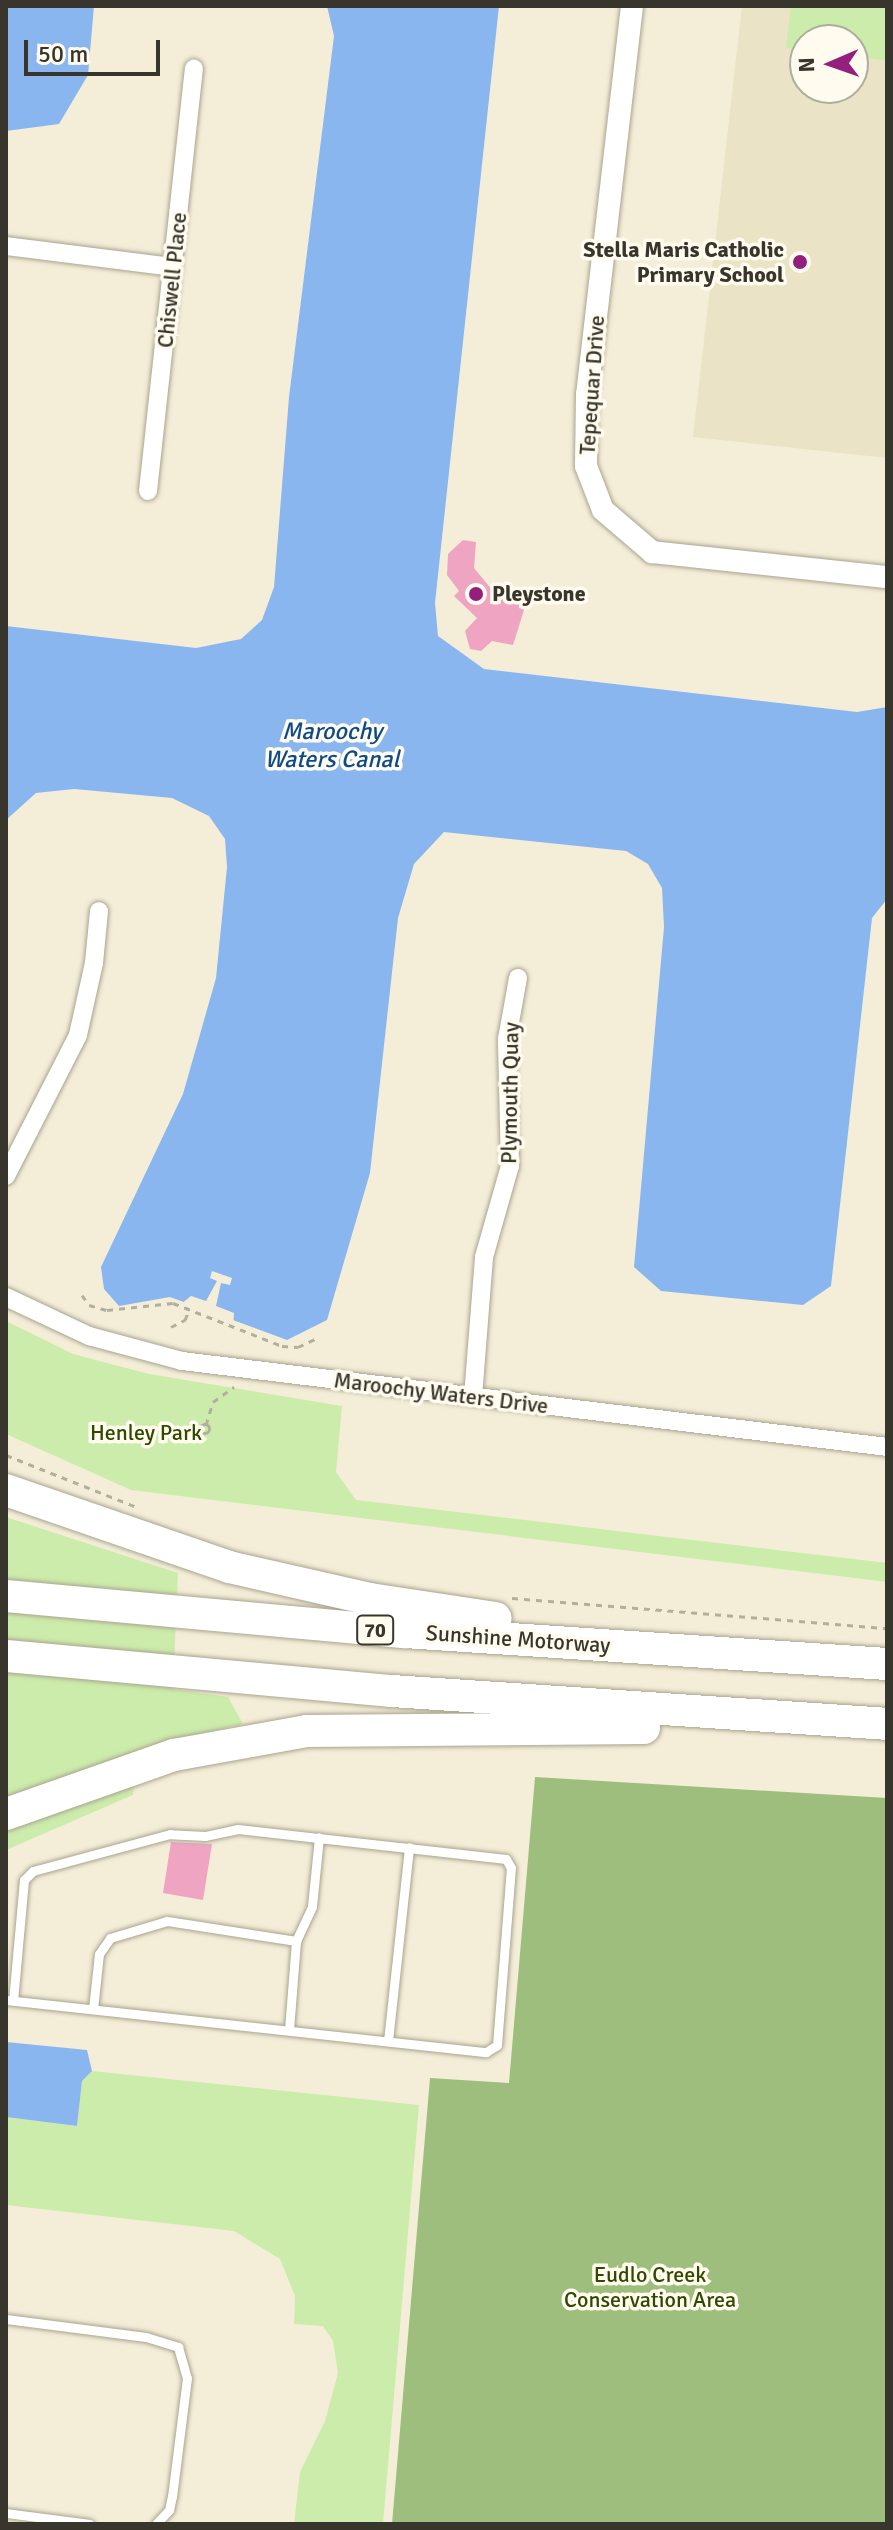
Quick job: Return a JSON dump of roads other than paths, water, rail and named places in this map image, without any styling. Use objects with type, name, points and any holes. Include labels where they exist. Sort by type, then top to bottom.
[{"type":"highway","points":[[6,1490],[140,1540],[302,1585],[439,1611],[679,1635],[744,1654]]},
{"type":"highway","name":"Sunshine Motorway","points":[[6,1596],[405,1632],[887,1664]]},
{"type":"highway","points":[[6,1656],[392,1691],[887,1724]]},
{"type":"highway","points":[[6,1814],[148,1763],[268,1737],[347,1728],[645,1728],[705,1712]]},
{"type":"street","name":"Tepequar Drive","points":[[632,6],[587,394],[586,466],[603,510],[652,552],[887,577]]},
{"type":"street","name":"Chiswell Place","points":[[148,491],[194,68]]},
{"type":"street","points":[[6,246],[173,267]]},
{"type":"street","points":[[6,1176],[78,1035],[99,911]]},
{"type":"street","name":"Plymouth Quay","points":[[473,1397],[484,1257],[510,1166],[507,1039],[518,978]]},
{"type":"street","name":"Maroochy Waters Drive","points":[[6,1297],[89,1336],[182,1361],[887,1447]]},
{"type":"lane","points":[[238,1829],[409,1847],[506,1859],[511,1868],[497,2045],[486,2052],[10,2000],[24,1880],[33,1871],[170,1834],[205,1836],[238,1829]]},
{"type":"lane","points":[[289,2030],[296,1941],[312,1906],[319,1837]]},
{"type":"lane","points":[[388,2041],[409,1847]]},
{"type":"lane","points":[[93,2009],[99,1954],[110,1938],[167,1921],[296,1941]]},
{"type":"lane","points":[[6,2319],[146,2337],[178,2347],[187,2378],[169,2510],[156,2524]]},
{"type":"lane","points":[[6,2513],[89,2524]]},
{"type":"water","points":[[6,6],[94,6],[88,75],[59,124],[6,131]]},
{"type":"water","name":"Maroochy Waters Canal","points":[[327,6],[499,6],[435,603],[438,636],[484,669],[857,712],[887,707],[887,899],[872,918],[831,1286],[803,1305],[661,1291],[634,1267],[664,927],[662,888],[648,864],[626,851],[444,832],[414,864],[398,918],[370,1173],[327,1320],[287,1340],[170,1297],[119,1306],[104,1289],[101,1267],[183,1094],[216,978],[227,867],[225,839],[209,816],[172,798],[74,789],[36,793],[6,820],[6,626],[196,648],[241,639],[262,620],[274,587],[289,397],[334,36]]},
{"type":"water","points":[[6,2042],[87,2050],[92,2071],[82,2081],[77,2126],[6,2117]]},
{"type":"place","name":"Stella Maris Catholic Primary School","points":[[800,262]]},
{"type":"place","name":"Pleystone","points":[[476,594]]},
{"type":"park label","name":"Henley Park","points":[[146,1433]]},
{"type":"park label","name":"Eudlo Creek Conservation Area","points":[[650,2286]]}]
